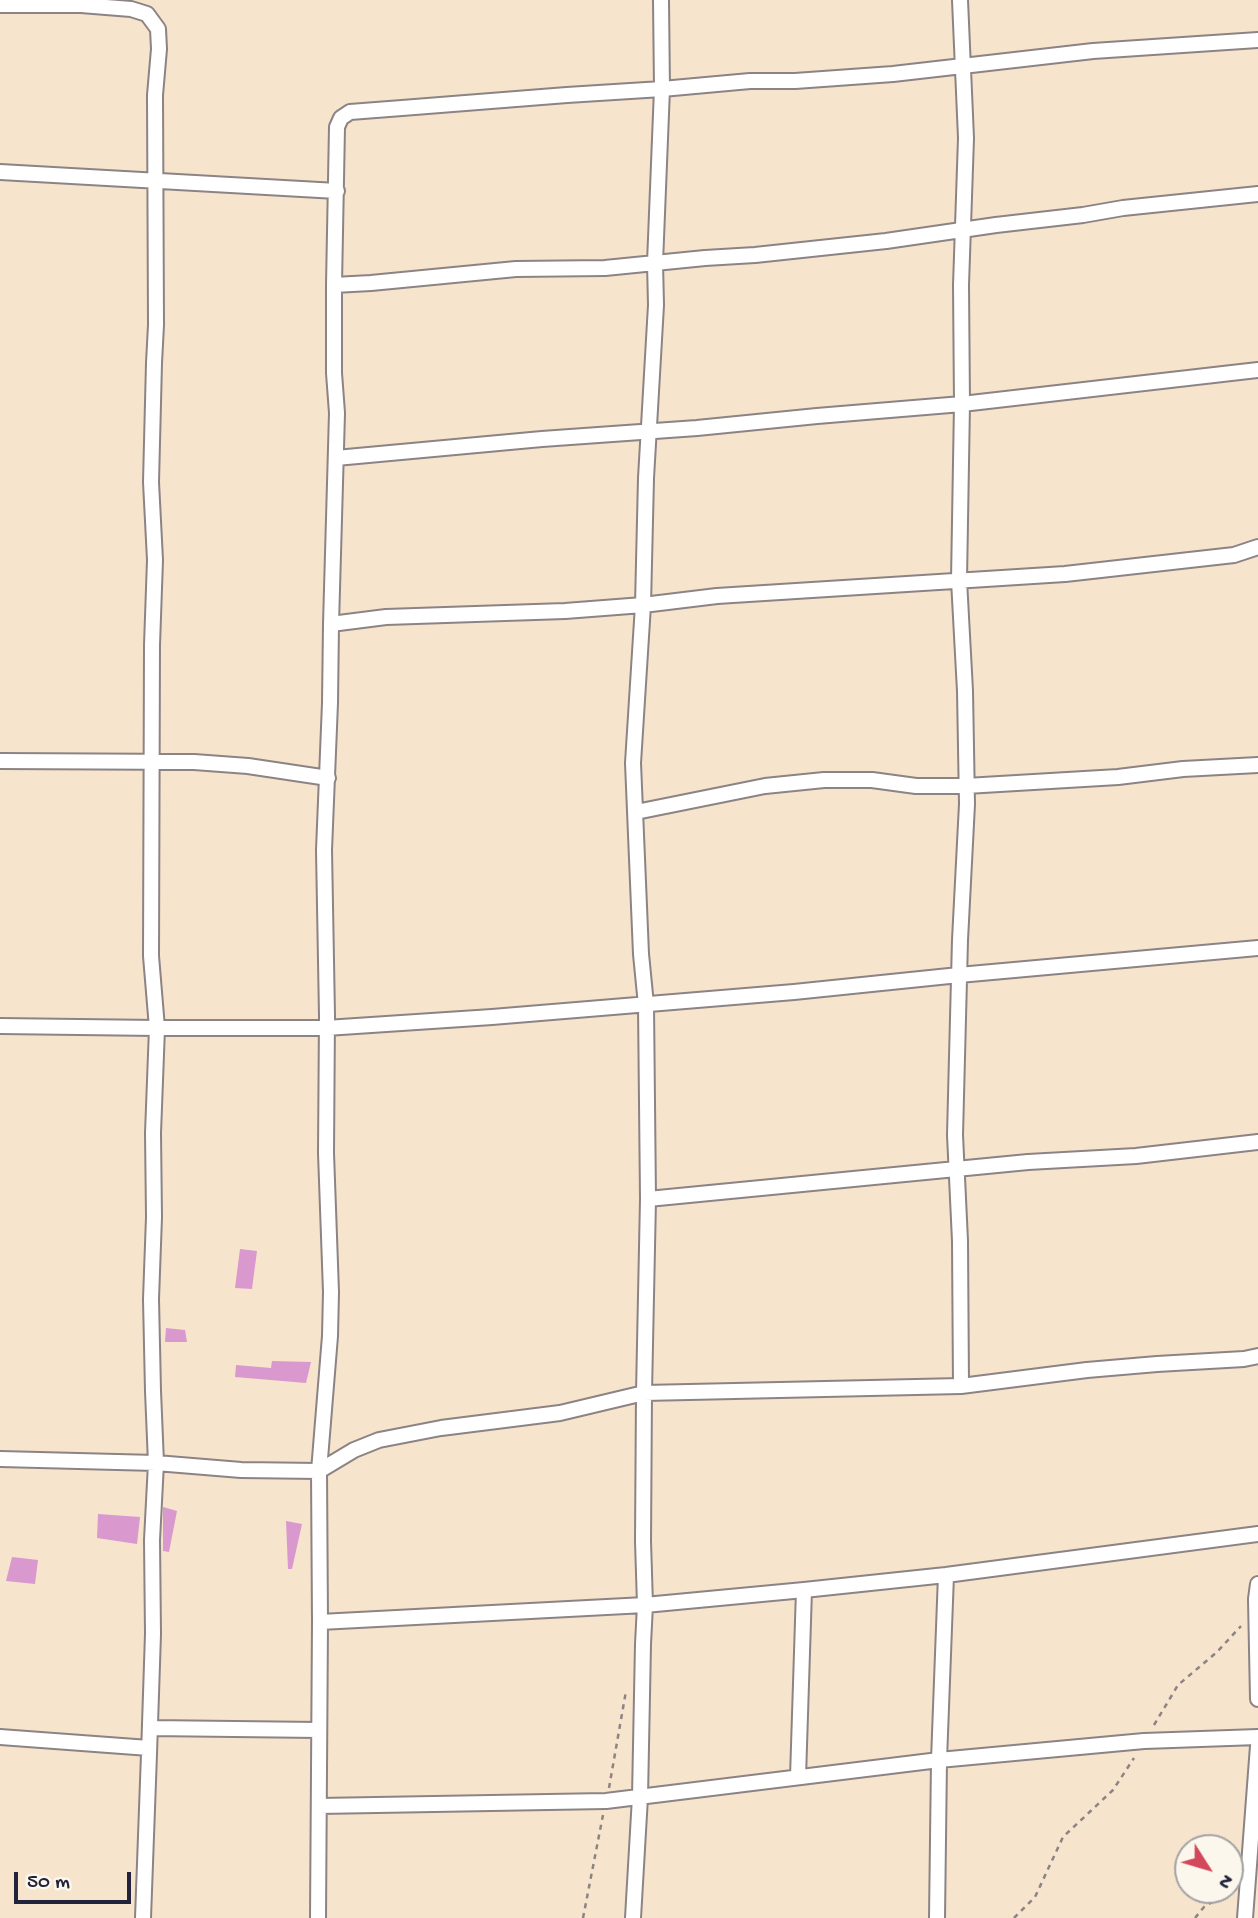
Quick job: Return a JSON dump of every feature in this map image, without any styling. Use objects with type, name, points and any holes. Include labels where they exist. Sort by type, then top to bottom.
[{"type":"street","points":[[633,1918],[640,1797],[645,1605],[644,1393],[648,1199],[646,1005],[640,942],[633,763],[656,305],[655,263],[662,89],[661,0]]},
{"type":"street","points":[[960,0],[966,138],[961,285],[959,580],[965,691],[967,828],[959,975],[956,1135],[961,1385]]},
{"type":"street","points":[[0,5],[81,5],[131,9],[147,15],[158,29],[155,95],[156,325],[151,482],[155,560],[151,957],[157,1028],[151,1298],[156,1463],[143,1918]]},
{"type":"street","points":[[318,1918],[319,1471],[331,1303],[326,1153],[324,850],[336,458],[334,285],[337,127],[341,117],[349,112],[750,81],[795,82],[893,74],[1093,51],[1258,40]]},
{"type":"street","points":[[0,172],[337,191]]},
{"type":"street","points":[[334,285],[516,269],[605,268],[838,247],[1123,208],[1258,194]]},
{"type":"street","points":[[336,458],[962,404],[1258,370]]},
{"type":"street","points":[[331,624],[386,617],[544,612],[643,605],[717,596],[1065,575],[1234,555],[1258,547]]},
{"type":"street","points":[[0,761],[152,761],[248,766],[328,778]]},
{"type":"street","points":[[636,812],[765,786],[824,780],[872,780],[916,786],[966,786],[1258,765]]},
{"type":"street","points":[[0,1026],[326,1028],[646,1005],[1258,948]]},
{"type":"street","points":[[648,1199],[1028,1162],[1136,1156],[1258,1142]]},
{"type":"street","points":[[0,1459],[319,1471],[354,1450],[379,1440],[441,1428],[561,1413],[644,1393],[961,1385],[1087,1370],[1258,1356]]},
{"type":"street","points":[[320,1622],[645,1605],[946,1575],[1258,1534]]},
{"type":"street","points":[[937,1918],[939,1760],[946,1575]]},
{"type":"street","points":[[1258,1584],[1258,1699]]},
{"type":"street","points":[[798,1777],[804,1590]]},
{"type":"street","points":[[150,1728],[319,1730]]},
{"type":"street","points":[[0,1737],[149,1748]]},
{"type":"street","points":[[319,1806],[606,1801],[939,1760],[1144,1741],[1258,1737]]},
{"type":"street","points":[[1245,1918],[1258,1746]]},
{"type":"path","points":[[583,1918],[627,1683]]},
{"type":"path","points":[[1195,1918],[1204,1907],[1248,1880]]},
{"type":"building","points":[[240,1249],[257,1251],[252,1289],[235,1288]]},
{"type":"building","points":[[166,1328],[185,1330],[187,1342],[165,1342]]},
{"type":"building","points":[[272,1361],[311,1362],[306,1383],[235,1377],[236,1365],[271,1368]]},
{"type":"building","points":[[163,1507],[177,1511],[169,1552],[163,1551]]},
{"type":"building","points":[[98,1514],[140,1517],[137,1544],[97,1538]]},
{"type":"building","points":[[286,1521],[302,1524],[292,1569],[288,1569]]},
{"type":"building","points":[[12,1557],[38,1560],[35,1584],[6,1581]]}]
